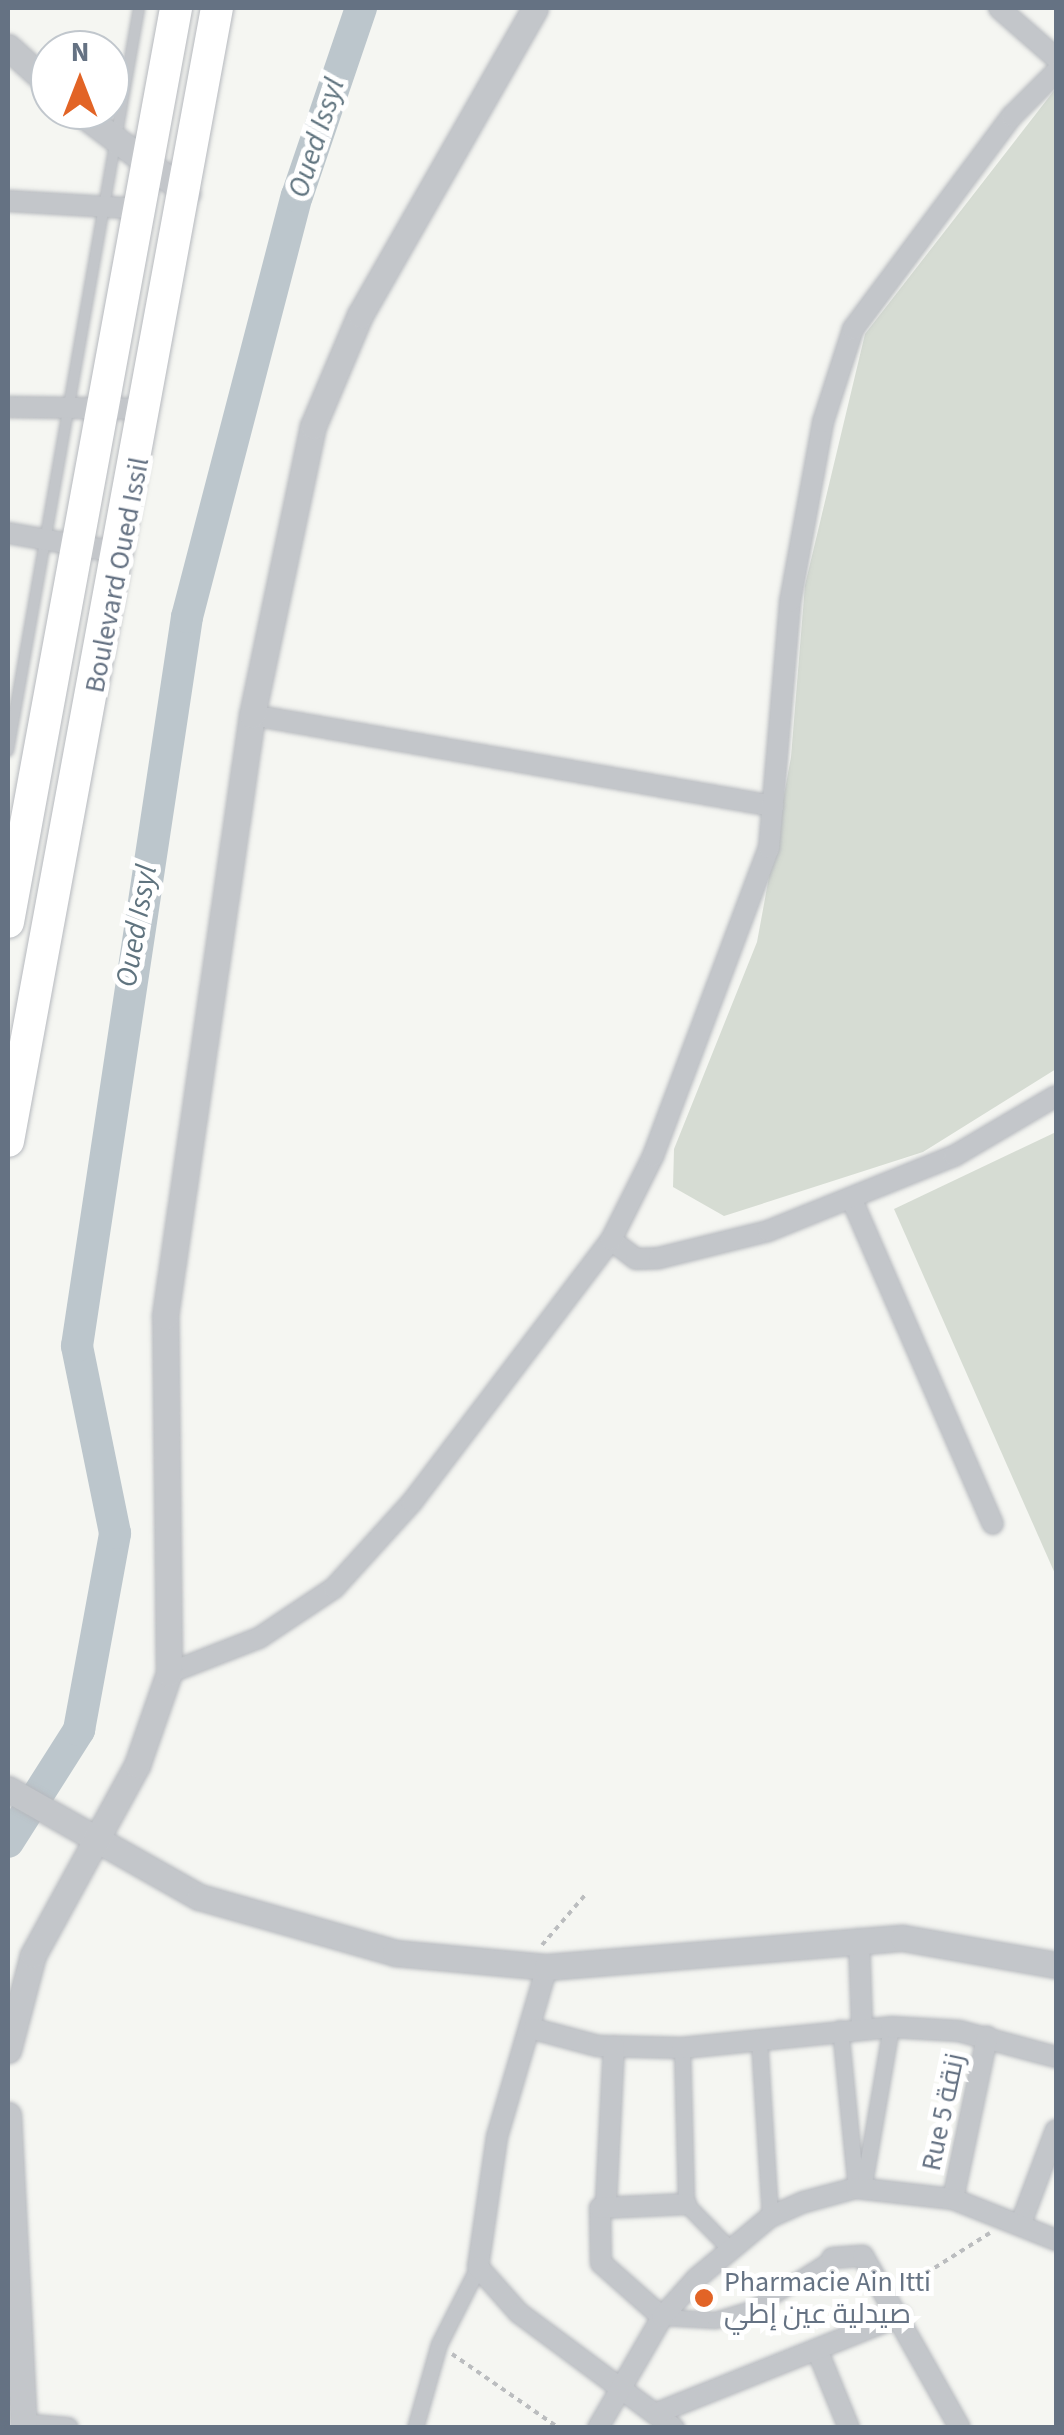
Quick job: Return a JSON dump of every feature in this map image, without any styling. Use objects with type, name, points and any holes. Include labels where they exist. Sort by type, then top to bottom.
[{"type":"main road","name":"Boulevard Oued Issil","points":[[8,922],[108,403],[176,8]]},
{"type":"main road","name":"Boulevard Oued Issil","points":[[8,1142],[122,553],[218,8]]},
{"type":"street","points":[[8,2050],[33,1954],[157,1724],[169,1673],[165,1316],[252,715],[326,384],[535,8]]},
{"type":"street","points":[[998,8],[1056,58]]},
{"type":"street","points":[[8,47],[30,67]]},
{"type":"street","points":[[169,1673],[260,1638],[334,1588],[412,1502],[611,1240],[742,932],[774,806],[790,602],[824,422],[854,328],[1012,116],[1056,72]]},
{"type":"street","points":[[99,130],[148,172],[187,194]]},
{"type":"street","points":[[9,199],[141,208]]},
{"type":"street","points":[[8,407],[72,402],[148,409]]},
{"type":"street","points":[[8,533],[122,553]]},
{"type":"street","points":[[252,715],[774,806]]},
{"type":"street","points":[[611,1240],[636,1259],[660,1258],[852,1200],[997,1135],[1056,1096]]},
{"type":"street","points":[[852,1200],[993,1524]]},
{"type":"street","points":[[13,1792],[93,1842],[199,1898],[322,1938],[538,1966],[859,1939],[963,1942],[1056,1965]]},
{"type":"street","points":[[859,1939],[851,2028],[860,2189]]},
{"type":"street","points":[[415,2428],[439,2344],[478,2266],[497,2137],[534,2029],[538,1966]]},
{"type":"street","points":[[534,2029],[614,2046],[682,2048],[851,2028],[892,2027],[987,2037],[1056,2057]]},
{"type":"street","points":[[860,2189],[892,2027]]},
{"type":"street","name":"Rue 5 زنقة","points":[[953,2199],[987,2037]]},
{"type":"street","points":[[759,2040],[770,2217]]},
{"type":"street","points":[[614,2046],[601,2263],[662,2317],[715,2320],[752,2309],[832,2258],[858,2252],[900,2316],[960,2428]]},
{"type":"street","points":[[682,2048],[686,2204],[729,2248]]},
{"type":"street","points":[[8,2114],[23,2426],[68,2428]]},
{"type":"street","points":[[1016,2221],[1056,2130]]},
{"type":"street","points":[[598,2428],[662,2317],[729,2248],[770,2217],[860,2189],[953,2199],[1056,2240]]},
{"type":"street","points":[[606,2203],[686,2204]]},
{"type":"street","points":[[478,2266],[519,2313],[623,2385],[674,2428]]},
{"type":"street","points":[[658,2413],[900,2316]]},
{"type":"street","points":[[818,2352],[848,2428]]},
{"type":"lane","points":[[8,751],[139,8]]},
{"type":"path","points":[[538,1966],[585,1895]]},
{"type":"path","points":[[888,2297],[1016,2221]]},
{"type":"path","points":[[439,2344],[559,2428]]},
{"type":"shaded area","points":[[1056,88],[1056,1069],[923,1152],[724,1216],[673,1187],[674,1149],[757,942],[791,757],[805,585],[865,334]]},
{"type":"shaded area","points":[[1056,1132],[1056,1576],[894,1209]]},
{"type":"waterway","name":"Oued Issyl","points":[[8,1842],[79,1730],[115,1533],[77,1346],[187,617],[297,196],[361,8]]},
{"type":"place","name":"Pharmacie Ain Itti صيدلية عين إطي","points":[[704,2298]]}]
